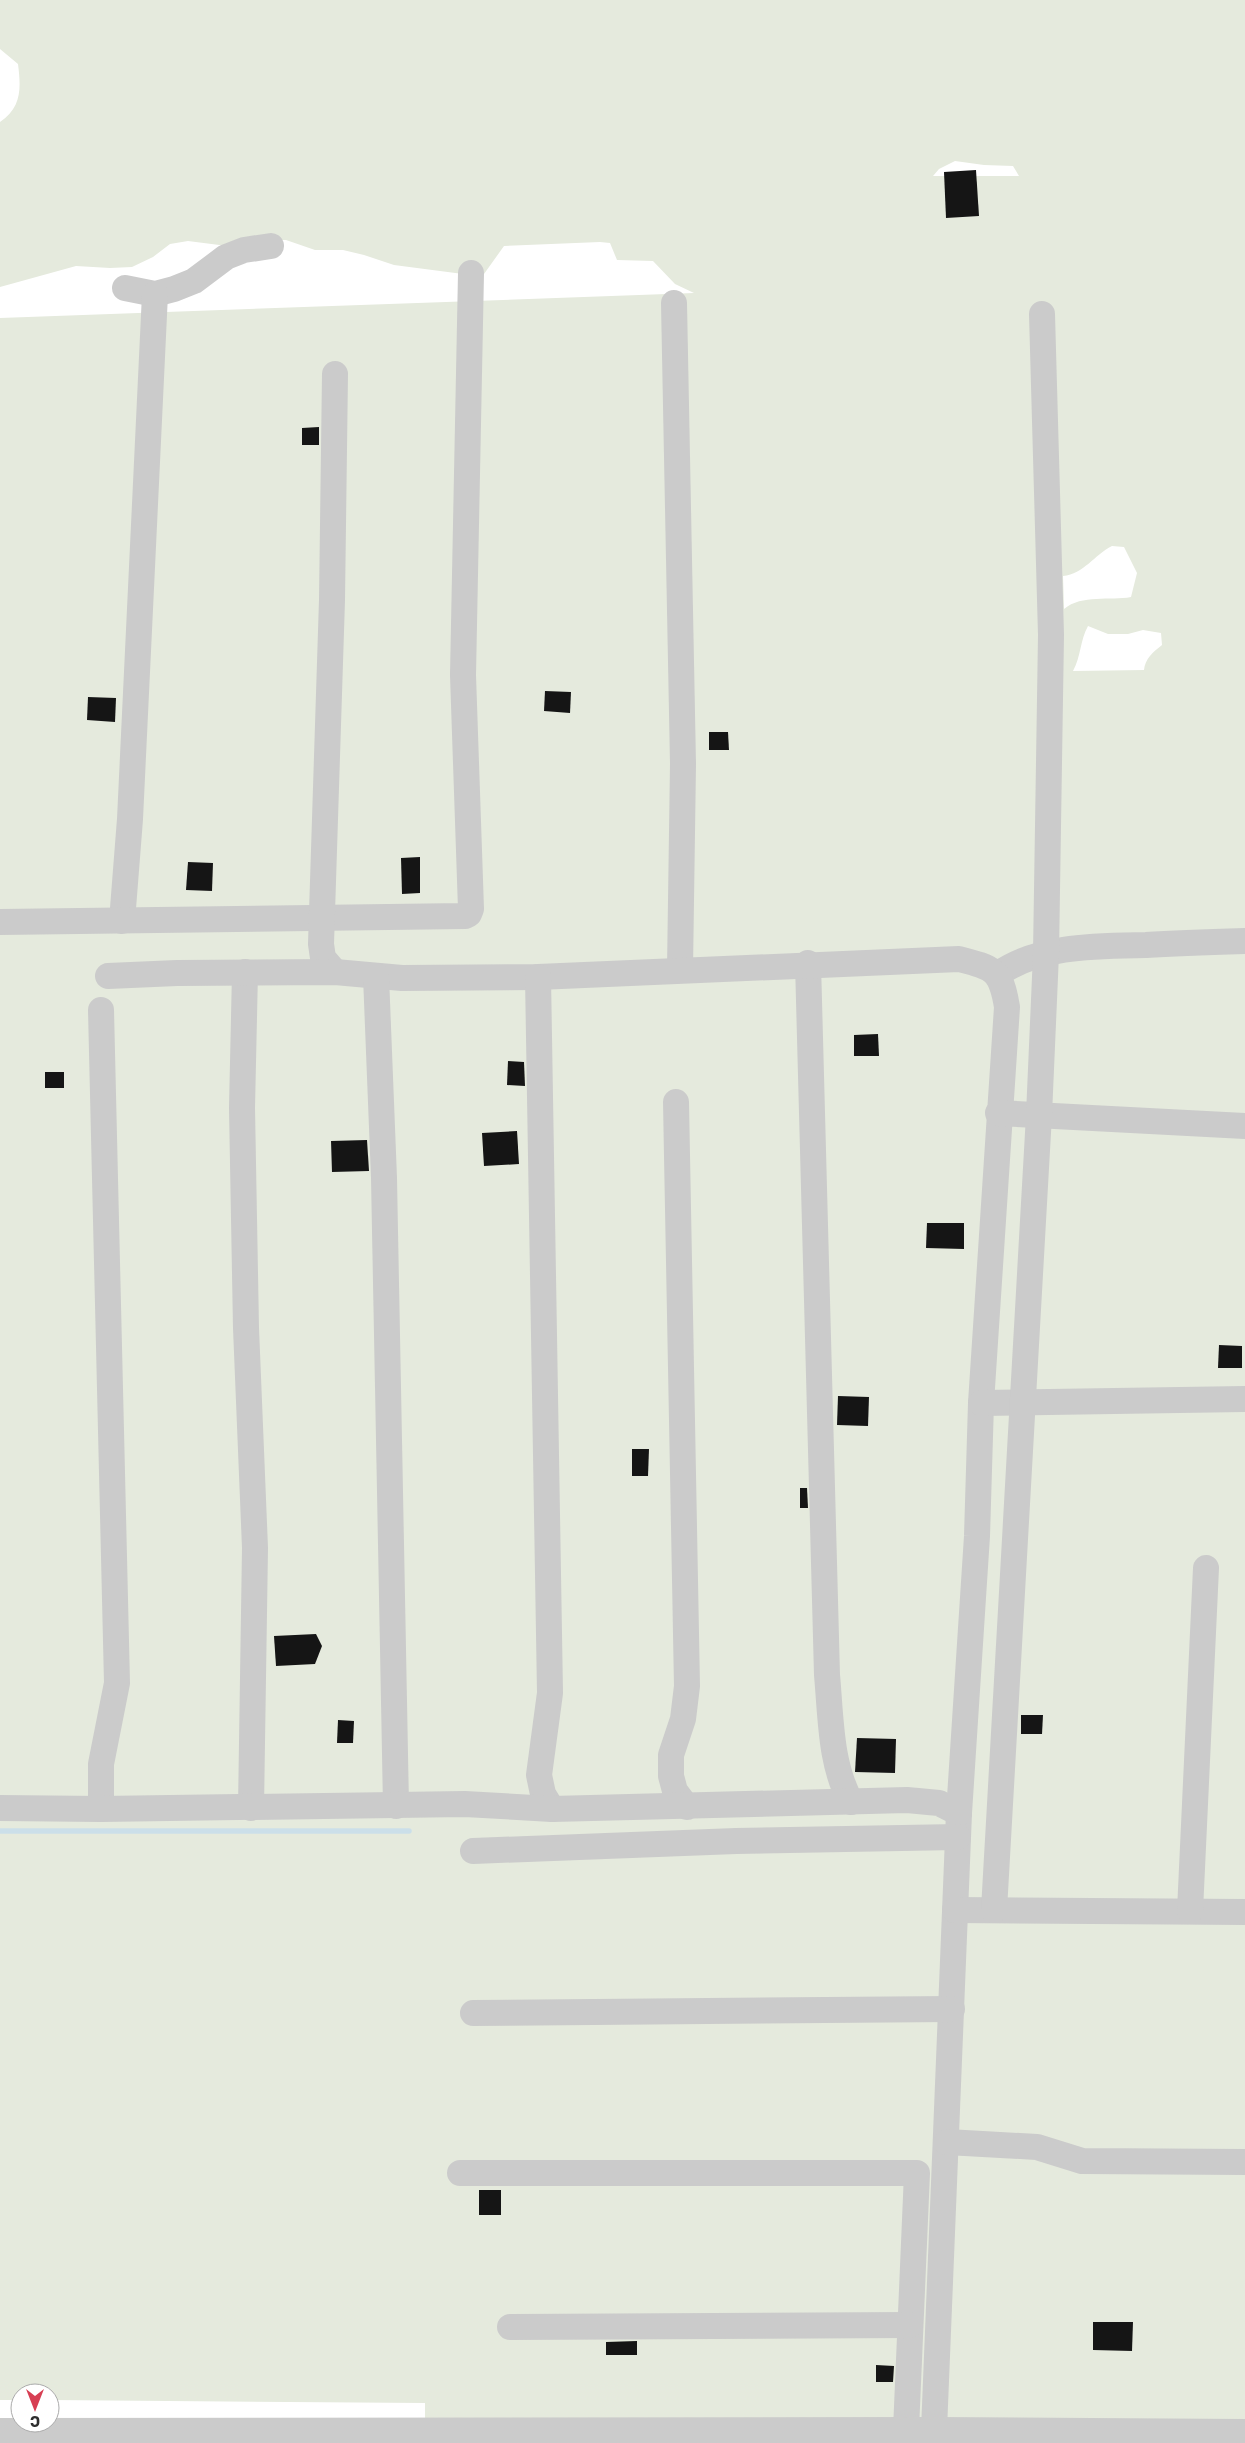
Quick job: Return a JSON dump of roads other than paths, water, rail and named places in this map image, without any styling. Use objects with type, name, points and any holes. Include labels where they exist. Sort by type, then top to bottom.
[{"type":"street","points":[[125,288],[155,294],[194,281],[226,257],[244,250],[272,246]]},
{"type":"street","points":[[0,922],[465,916],[470,914],[463,675],[471,273]]},
{"type":"street","points":[[122,921],[130,819],[155,294]]},
{"type":"street","points":[[674,303],[683,764],[680,969]]},
{"type":"street","points":[[994,1910],[1039,1115],[1046,954],[1051,635],[1042,314]]},
{"type":"street","points":[[335,374],[332,590],[321,918],[323,958],[335,972]]},
{"type":"street","points":[[998,974],[1014,964],[1046,954],[1084,947],[1245,941]]},
{"type":"street","points":[[108,976],[245,972],[335,972],[402,978],[538,976],[959,959],[988,966],[998,974],[1003,984],[1007,1006],[998,1112],[981,1403],[978,1536],[959,1825],[934,2430]]},
{"type":"street","points":[[808,964],[827,1675],[837,1767],[851,1802]]},
{"type":"street","points":[[245,972],[242,1108],[245,1309],[256,1548],[251,1808]]},
{"type":"street","points":[[376,976],[384,1198],[396,1806]]},
{"type":"street","points":[[538,976],[550,1693],[538,1775],[543,1794],[552,1809]]},
{"type":"street","points":[[101,1010],[117,1683],[101,1764],[101,1810]]},
{"type":"street","points":[[676,1102],[687,1686],[683,1720],[671,1755],[671,1776],[675,1791],[687,1806]]},
{"type":"street","points":[[998,1112],[1245,1126]]},
{"type":"street","points":[[981,1403],[1245,1399]]},
{"type":"street","points":[[1190,1911],[1206,1568]]},
{"type":"street","points":[[0,1808],[101,1810],[465,1804],[552,1809],[907,1800],[939,1803],[959,1825]]},
{"type":"street","points":[[473,1851],[736,1841],[959,1825]]},
{"type":"street","points":[[955,1910],[1245,1912]]},
{"type":"street","points":[[473,2013],[952,2009]]},
{"type":"street","points":[[947,2142],[1037,2147],[1082,2161],[1245,2162]]},
{"type":"street","points":[[460,2173],[916,2173],[906,2430]]},
{"type":"street","points":[[510,2327],[910,2325]]},
{"type":"street","points":[[0,2431],[934,2430],[1245,2432]]},
{"type":"waterway","points":[[0,1831],[409,1831]]}]
